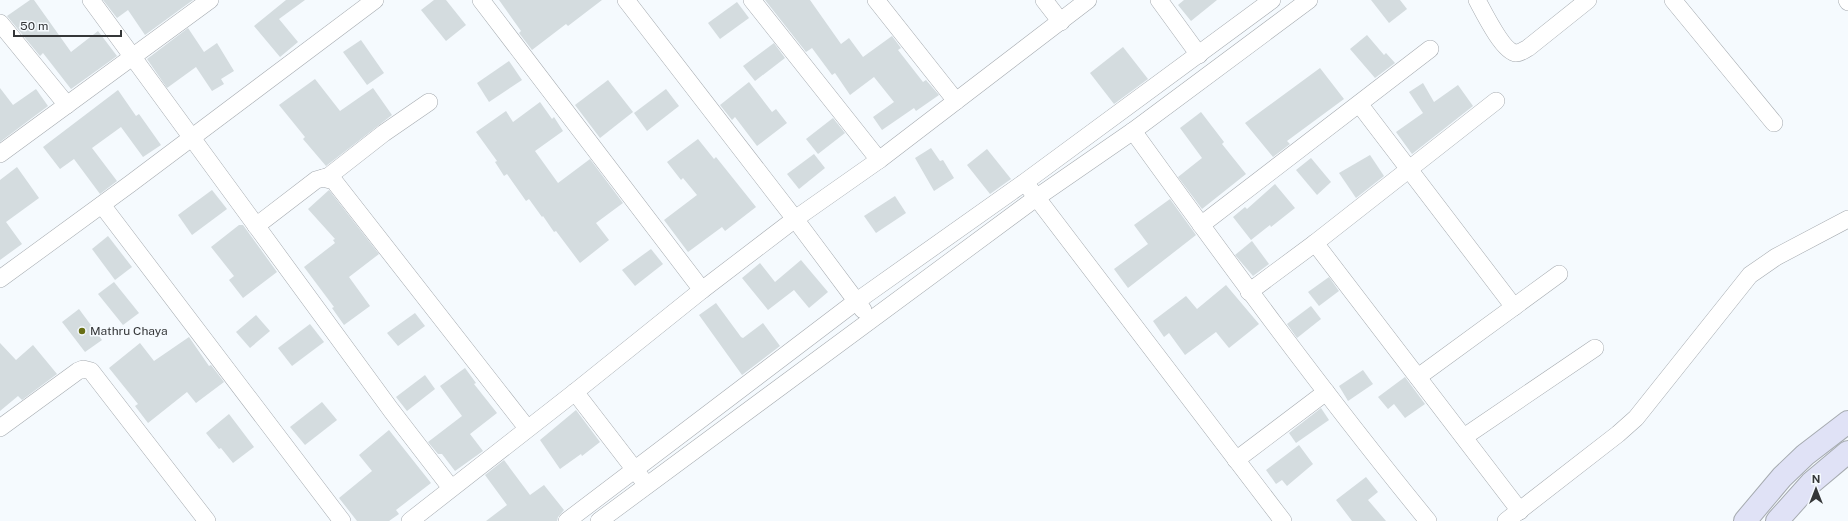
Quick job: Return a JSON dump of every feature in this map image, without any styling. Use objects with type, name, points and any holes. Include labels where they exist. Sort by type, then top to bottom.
[{"type":"street","points":[[91,0],[391,410],[451,488]]},
{"type":"street","points":[[0,154],[210,0]]},
{"type":"street","points":[[0,279],[102,205],[375,0]]},
{"type":"street","points":[[481,0],[702,290]]},
{"type":"street","points":[[626,0],[796,219],[870,320]]},
{"type":"street","points":[[752,0],[879,160]]},
{"type":"street","points":[[876,0],[956,101]]},
{"type":"street","points":[[1044,0],[1061,22]]},
{"type":"street","points":[[410,521],[527,428],[575,392],[702,290],[796,219],[879,160],[1088,0]]},
{"type":"street","points":[[1158,0],[1199,55]]},
{"type":"street","points":[[567,521],[856,301],[1025,182],[1272,0]]},
{"type":"street","points":[[1279,0],[1290,14]]},
{"type":"street","points":[[599,521],[1036,198],[1133,132],[1309,0]]},
{"type":"street","points":[[1477,0],[1502,42],[1508,49],[1516,53],[1523,52],[1588,0]]},
{"type":"street","points":[[1673,0],[1774,123]]},
{"type":"street","points":[[0,23],[67,105]]},
{"type":"street","points":[[1201,225],[1360,105],[1430,49]]},
{"type":"street","points":[[1249,292],[1410,170],[1496,101]]},
{"type":"street","points":[[256,226],[313,183],[329,176],[384,133],[429,102]]},
{"type":"street","points":[[1360,105],[1514,307]]},
{"type":"street","points":[[1133,132],[1249,292],[1428,521]]},
{"type":"street","points":[[323,178],[334,182],[527,428]]},
{"type":"street","points":[[1025,182],[1283,521]]},
{"type":"street","points":[[102,205],[342,521]]},
{"type":"street","points":[[1506,521],[1618,434],[1636,418],[1750,275],[1776,257],[1848,219]]},
{"type":"street","points":[[1315,243],[1520,511]]},
{"type":"street","points":[[1418,377],[1559,274]]},
{"type":"street","points":[[1464,437],[1594,348]]},
{"type":"street","points":[[0,428],[78,371],[83,369],[91,371],[207,521]]},
{"type":"street","points":[[575,392],[648,486]]},
{"type":"street","points":[[1236,460],[1326,392]]},
{"type":"street","points":[[1745,521],[1782,477],[1804,455],[1848,422]]},
{"type":"street","points":[[1777,521],[1811,483],[1848,452]]},
{"type":"building","points":[[30,0],[34,0],[71,52],[98,31],[117,56],[71,89],[43,53],[40,56],[7,16]]},
{"type":"building","points":[[103,0],[193,0],[145,35],[128,10],[117,18]]},
{"type":"building","points":[[286,0],[305,0],[279,19],[298,42],[280,57],[254,26]]},
{"type":"building","points":[[434,0],[446,0],[466,25],[446,41],[421,10]]},
{"type":"building","points":[[499,0],[602,0],[568,26],[566,24],[532,50],[519,33],[521,31]]},
{"type":"building","points":[[765,0],[810,0],[841,44],[849,38],[863,57],[892,36],[901,48],[898,50],[923,82],[926,80],[939,95],[916,111],[914,108],[882,130],[873,117],[894,102],[874,77],[850,95],[835,73],[832,75],[812,48],[806,52]]},
{"type":"building","points":[[1184,0],[1217,0],[1191,21],[1178,5]]},
{"type":"building","points":[[1371,0],[1400,0],[1407,9],[1389,23]]},
{"type":"building","points":[[737,2],[749,18],[720,39],[708,23]]},
{"type":"building","points":[[188,28],[204,52],[217,43],[234,71],[221,79],[224,84],[212,91],[196,67],[167,88],[147,59]]},
{"type":"building","points":[[1367,35],[1384,55],[1386,53],[1395,63],[1375,78],[1350,49]]},
{"type":"building","points":[[361,40],[384,73],[367,85],[343,52]]},
{"type":"building","points":[[774,43],[785,58],[755,81],[743,66]]},
{"type":"building","points":[[1123,47],[1148,79],[1114,104],[1090,73]]},
{"type":"building","points":[[509,61],[522,80],[489,102],[477,83]]},
{"type":"building","points":[[1320,68],[1344,99],[1287,141],[1290,144],[1273,157],[1245,123]]},
{"type":"building","points":[[315,79],[340,111],[373,88],[392,115],[326,166],[303,139],[305,137],[279,105]]},
{"type":"building","points":[[608,80],[633,112],[600,138],[575,105]]},
{"type":"building","points":[[749,82],[772,112],[776,109],[787,123],[757,146],[735,117],[732,120],[720,105]]},
{"type":"building","points":[[1423,83],[1434,102],[1458,85],[1473,106],[1412,154],[1396,132],[1423,113],[1409,92]]},
{"type":"building","points":[[0,88],[13,105],[36,89],[48,106],[0,142]]},
{"type":"building","points":[[666,89],[679,106],[647,131],[634,113]]},
{"type":"building","points":[[118,90],[136,116],[139,114],[161,145],[143,157],[121,127],[92,148],[117,181],[100,194],[74,159],[60,169],[43,147]]},
{"type":"building","points":[[540,102],[552,119],[554,117],[563,131],[535,151],[558,183],[590,159],[623,203],[596,223],[609,240],[580,263],[529,199],[526,201],[507,174],[504,176],[495,162],[497,161],[476,132],[506,111],[513,122]]},
{"type":"building","points":[[1201,112],[1224,142],[1222,144],[1246,174],[1202,209],[1178,177],[1202,158],[1180,128]]},
{"type":"building","points":[[833,118],[845,133],[818,154],[806,139]]},
{"type":"building","points":[[698,139],[714,159],[716,157],[756,207],[725,231],[722,227],[688,252],[664,220],[697,195],[683,178],[681,180],[667,162]]},
{"type":"building","points":[[931,148],[940,161],[943,160],[954,178],[934,191],[915,158]]},
{"type":"building","points":[[987,149],[1011,179],[990,194],[967,165]]},
{"type":"building","points":[[814,154],[825,168],[799,189],[787,174]]},
{"type":"building","points":[[1370,155],[1384,176],[1356,198],[1339,173]]},
{"type":"building","points":[[1311,158],[1331,182],[1317,195],[1296,170]]},
{"type":"building","points":[[17,167],[39,198],[6,222],[22,244],[0,260],[0,180]]},
{"type":"building","points":[[1275,184],[1295,208],[1271,227],[1270,225],[1251,240],[1233,217],[1245,207],[1247,209]]},
{"type":"building","points":[[212,190],[227,209],[192,235],[178,215]]},
{"type":"building","points":[[329,190],[379,254],[349,277],[370,306],[344,325],[332,308],[334,307],[304,267],[335,243],[333,240],[335,239],[308,209]]},
{"type":"building","points":[[895,196],[906,213],[876,233],[864,216]]},
{"type":"building","points":[[1170,199],[1196,235],[1128,288],[1114,269],[1148,244],[1134,225]]},
{"type":"building","points":[[239,225],[243,225],[277,272],[243,298],[229,280],[234,276],[211,247]]},
{"type":"building","points":[[108,236],[132,267],[115,280],[92,249]]},
{"type":"building","points":[[1252,241],[1269,264],[1253,276],[1235,255]]},
{"type":"building","points":[[651,249],[663,264],[635,286],[622,270]]},
{"type":"building","points":[[801,260],[828,292],[809,308],[794,290],[768,310],[742,278],[760,263],[775,282]]},
{"type":"building","points":[[1329,277],[1339,291],[1319,306],[1308,292]]},
{"type":"building","points":[[114,282],[139,313],[123,325],[98,294]]},
{"type":"building","points":[[1226,285],[1259,324],[1229,348],[1216,332],[1185,355],[1169,333],[1164,337],[1153,321],[1186,296],[1197,309]]},
{"type":"building","points":[[716,303],[741,337],[743,338],[763,323],[780,346],[742,375],[699,315]]},
{"type":"building","points":[[1311,306],[1321,319],[1297,338],[1287,324]]},
{"type":"building","name":"Mathru Chaya","points":[[79,309],[102,340],[85,352],[62,322]]},
{"type":"building","points":[[415,313],[425,326],[398,346],[387,333]]},
{"type":"building","points":[[256,315],[270,331],[250,348],[236,332]]},
{"type":"building","points":[[310,324],[324,342],[292,366],[278,348]]},
{"type":"building","points":[[189,337],[209,366],[211,365],[224,382],[196,403],[187,392],[148,423],[135,406],[138,404],[109,368],[140,343],[154,361]]},
{"type":"building","points":[[0,343],[16,360],[33,345],[57,374],[22,400],[18,396],[0,411]]},
{"type":"building","points":[[465,368],[476,383],[474,384],[497,413],[470,434],[483,451],[455,471],[442,454],[438,454],[428,442],[462,416],[440,386]]},
{"type":"building","points":[[1363,370],[1373,384],[1348,401],[1339,386]]},
{"type":"building","points":[[425,375],[435,389],[407,411],[396,397]]},
{"type":"building","points":[[1405,377],[1425,404],[1405,418],[1394,404],[1388,409],[1378,397]]},
{"type":"building","points":[[322,402],[337,420],[305,445],[290,427]]},
{"type":"building","points":[[1321,408],[1329,420],[1296,443],[1289,433]]},
{"type":"building","points":[[576,410],[600,442],[582,456],[581,454],[560,469],[540,440]]},
{"type":"building","points":[[229,414],[254,447],[233,463],[206,433]]},
{"type":"building","points":[[389,430],[431,483],[396,510],[399,514],[389,521],[357,521],[339,498],[372,471],[359,455]]},
{"type":"building","points":[[1299,445],[1313,464],[1287,486],[1282,480],[1276,484],[1266,470]]},
{"type":"building","points":[[504,460],[530,495],[544,485],[564,510],[558,517],[557,521],[486,521],[507,505],[485,475]]},
{"type":"building","points":[[1366,477],[1378,492],[1368,500],[1386,521],[1352,521],[1336,500]]},
{"type":"place","name":"Mathru Chaya","points":[[82,331]]}]
